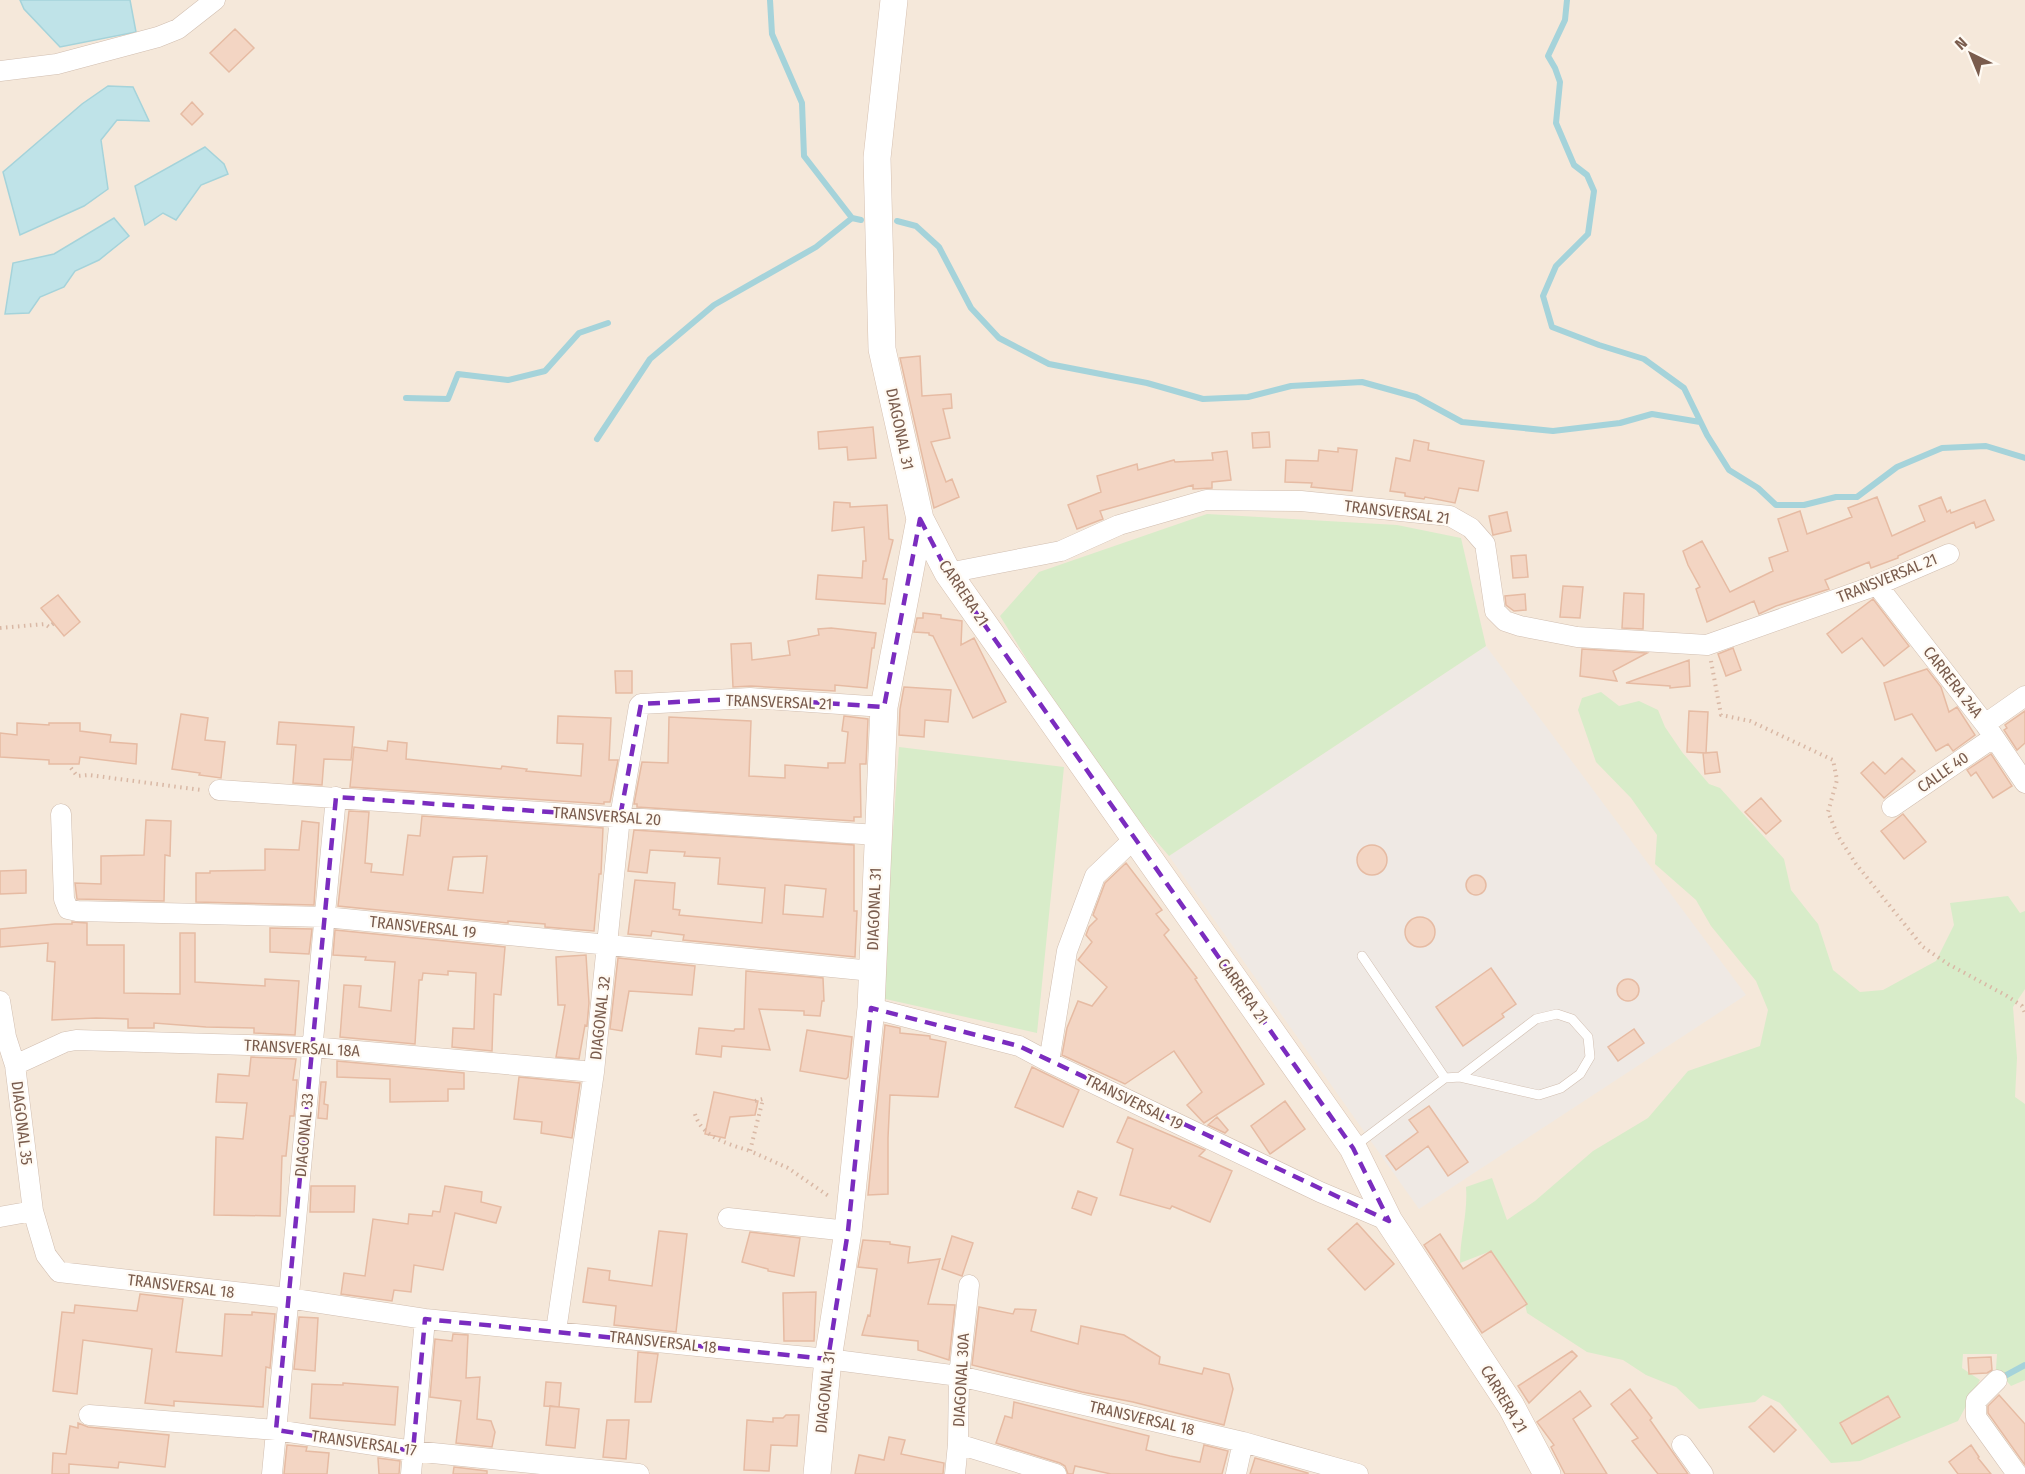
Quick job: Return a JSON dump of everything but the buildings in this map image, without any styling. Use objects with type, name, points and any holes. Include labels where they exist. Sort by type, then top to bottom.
[{"type":"street","points":[[0,71],[57,64],[158,37],[178,29],[215,0]]},
{"type":"street","name":"DIAGONAL 31","points":[[817,1474],[828,1359],[849,1221],[871,1008],[884,707],[920,519],[882,349],[877,158],[894,0]]},
{"type":"street","name":"TRANSVERSAL 21","points":[[948,573],[1061,551],[1119,525],[1206,500],[1312,502],[1450,516],[1471,528],[1485,544],[1495,611],[1505,621],[1577,637],[1707,645],[1877,585],[1949,554]]},
{"type":"street","name":"CARRERA 21","points":[[920,519],[948,573],[1353,1148],[1389,1221],[1510,1406],[1546,1474]]},
{"type":"street","name":"CARRERA 24A","points":[[1877,585],[1989,729],[2025,783]]},
{"type":"street","name":"CALLE 40","points":[[1892,807],[1987,742],[1989,729],[2025,696]]},
{"type":"street","name":"TRANSVERSAL 21","points":[[639,706],[750,698],[884,707]]},
{"type":"street","name":"DIAGONAL 32","points":[[556,1331],[594,1072],[621,817],[639,706]]},
{"type":"street","name":"TRANSVERSAL 20","points":[[219,790],[877,835]]},
{"type":"street","name":"DIAGONAL 33","points":[[272,1474],[336,797]]},
{"type":"street","name":"TRANSVERSAL 19","points":[[61,814],[64,899],[68,909],[77,911],[325,917],[872,971]]},
{"type":"street","points":[[1049,1062],[1067,951],[1095,876],[1135,838]]},
{"type":"street","name":"DIAGONAL 35","points":[[0,1001],[3,1038],[15,1065],[33,1211]]},
{"type":"street","name":"TRANSVERSAL 19","points":[[871,1008],[1019,1046],[1320,1192],[1389,1221]]},
{"type":"street","name":"TRANSVERSAL 18A","points":[[15,1065],[65,1042],[76,1040],[312,1047],[594,1072]]},
{"type":"street","points":[[0,1217],[33,1211]]},
{"type":"street","name":"TRANSVERSAL 18","points":[[33,1211],[46,1255],[59,1272],[288,1298],[425,1319],[828,1359],[958,1376],[1244,1442],[1358,1474]]},
{"type":"street","points":[[728,1218],[849,1221]]},
{"type":"street","name":"DIAGONAL 30A","points":[[955,1474],[958,1444],[958,1376],[969,1285]]},
{"type":"street","points":[[411,1474],[425,1319]]},
{"type":"street","points":[[1997,1380],[1976,1401],[1976,1417],[2017,1474]]},
{"type":"street","name":"TRANSVERSAL 17","points":[[89,1415],[276,1430],[413,1451],[639,1474]]},
{"type":"street","points":[[1236,1474],[1244,1442]]},
{"type":"street","points":[[958,1444],[1056,1474]]},
{"type":"street","points":[[1682,1445],[1703,1474]]},
{"type":"lane","points":[[1362,956],[1445,1078]]},
{"type":"lane","points":[[1353,1148],[1445,1078],[1460,1077],[1539,1095],[1561,1088],[1580,1074],[1590,1057],[1588,1036],[1572,1019],[1565,1016],[1557,1014],[1536,1018],[1460,1077]]},
{"type":"path","points":[[0,628],[45,624],[49,627],[54,623]]},
{"type":"path","points":[[1707,645],[1721,715],[1750,721],[1833,760],[1837,780],[1828,812],[1838,836],[1856,864],[1923,947],[1948,964],[2007,996],[2022,1006],[2025,1013]]},
{"type":"path","points":[[72,768],[77,776],[89,775],[196,790],[219,790]]},
{"type":"path","points":[[750,1151],[763,1099],[755,1101]]},
{"type":"path","points":[[695,1114],[698,1124],[718,1140],[788,1168],[849,1221]]},
{"type":"highlighted area","points":[[920,519],[948,573],[1353,1148],[1389,1221],[1019,1046],[871,1008],[848,1231],[828,1359],[425,1319],[413,1451],[276,1430],[336,797],[620,817],[641,704],[750,698],[884,707]]},
{"type":"shaded area","points":[[0,0],[2025,0],[2025,1474],[0,1474]]},
{"type":"shaded area","points":[[1486,646],[1746,995],[1419,1209],[1169,856]]},
{"type":"green space","points":[[1207,514],[1397,525],[1461,538],[1486,646],[1169,856],[1121,800],[1034,671],[1000,616],[1039,572]]},
{"type":"green space","points":[[1601,692],[1619,706],[1639,701],[1658,710],[1665,727],[1682,752],[1709,784],[1720,788],[1784,859],[1791,890],[1818,924],[1833,970],[1860,992],[1883,990],[1936,961],[1954,925],[1950,903],[2008,896],[2020,913],[2025,911],[2025,989],[2013,1007],[2017,1058],[2015,1097],[2025,1104],[2025,1380],[2011,1386],[1996,1369],[1997,1354],[1963,1354],[1962,1368],[1980,1380],[1958,1421],[1860,1461],[1831,1463],[1780,1403],[1763,1395],[1755,1402],[1699,1409],[1676,1387],[1646,1375],[1623,1360],[1587,1352],[1527,1313],[1524,1300],[1491,1251],[1460,1263],[1466,1187],[1492,1178],[1507,1220],[1535,1201],[1593,1151],[1648,1118],[1688,1071],[1760,1046],[1768,1010],[1756,981],[1711,926],[1696,900],[1655,864],[1657,835],[1631,798],[1596,762],[1578,710],[1582,698]]},
{"type":"green space","points":[[899,747],[1064,767],[1037,1033],[881,998]]},
{"type":"water","points":[[20,0],[130,0],[136,32],[60,47],[24,9]]},
{"type":"water","points":[[108,86],[133,87],[149,121],[117,120],[101,140],[108,189],[84,206],[20,235],[3,172],[82,104]]},
{"type":"water","points":[[205,147],[224,164],[228,174],[201,185],[176,220],[163,213],[145,225],[135,186]]},
{"type":"water","points":[[114,218],[129,236],[99,260],[75,271],[64,287],[40,297],[29,313],[5,314],[13,263],[54,254]]},
{"type":"waterway","points":[[770,0],[772,34],[802,103],[804,156],[852,218],[861,220]]},
{"type":"waterway","points":[[1567,0],[1565,20],[1548,56],[1560,82],[1556,123],[1574,165],[1587,175],[1594,191],[1588,234],[1556,266],[1543,296],[1552,327],[1644,359],[1684,388],[1707,435],[1729,470],[1758,488],[1776,505],[1804,505],[1836,497],[1857,497],[1897,467],[1942,448],[1986,446],[2025,458]]},
{"type":"waterway","points":[[597,439],[650,359],[714,305],[816,247],[852,218]]},
{"type":"waterway","points":[[897,221],[916,226],[939,247],[971,308],[999,338],[1049,364],[1147,383],[1203,399],[1248,397],[1291,386],[1362,382],[1416,397],[1462,422],[1553,431],[1620,423],[1652,414],[1700,422]]},
{"type":"waterway","points":[[406,398],[448,399],[458,374],[508,380],[545,371],[579,333],[608,323]]},
{"type":"waterway","points":[[2001,1378],[2025,1365]]}]
